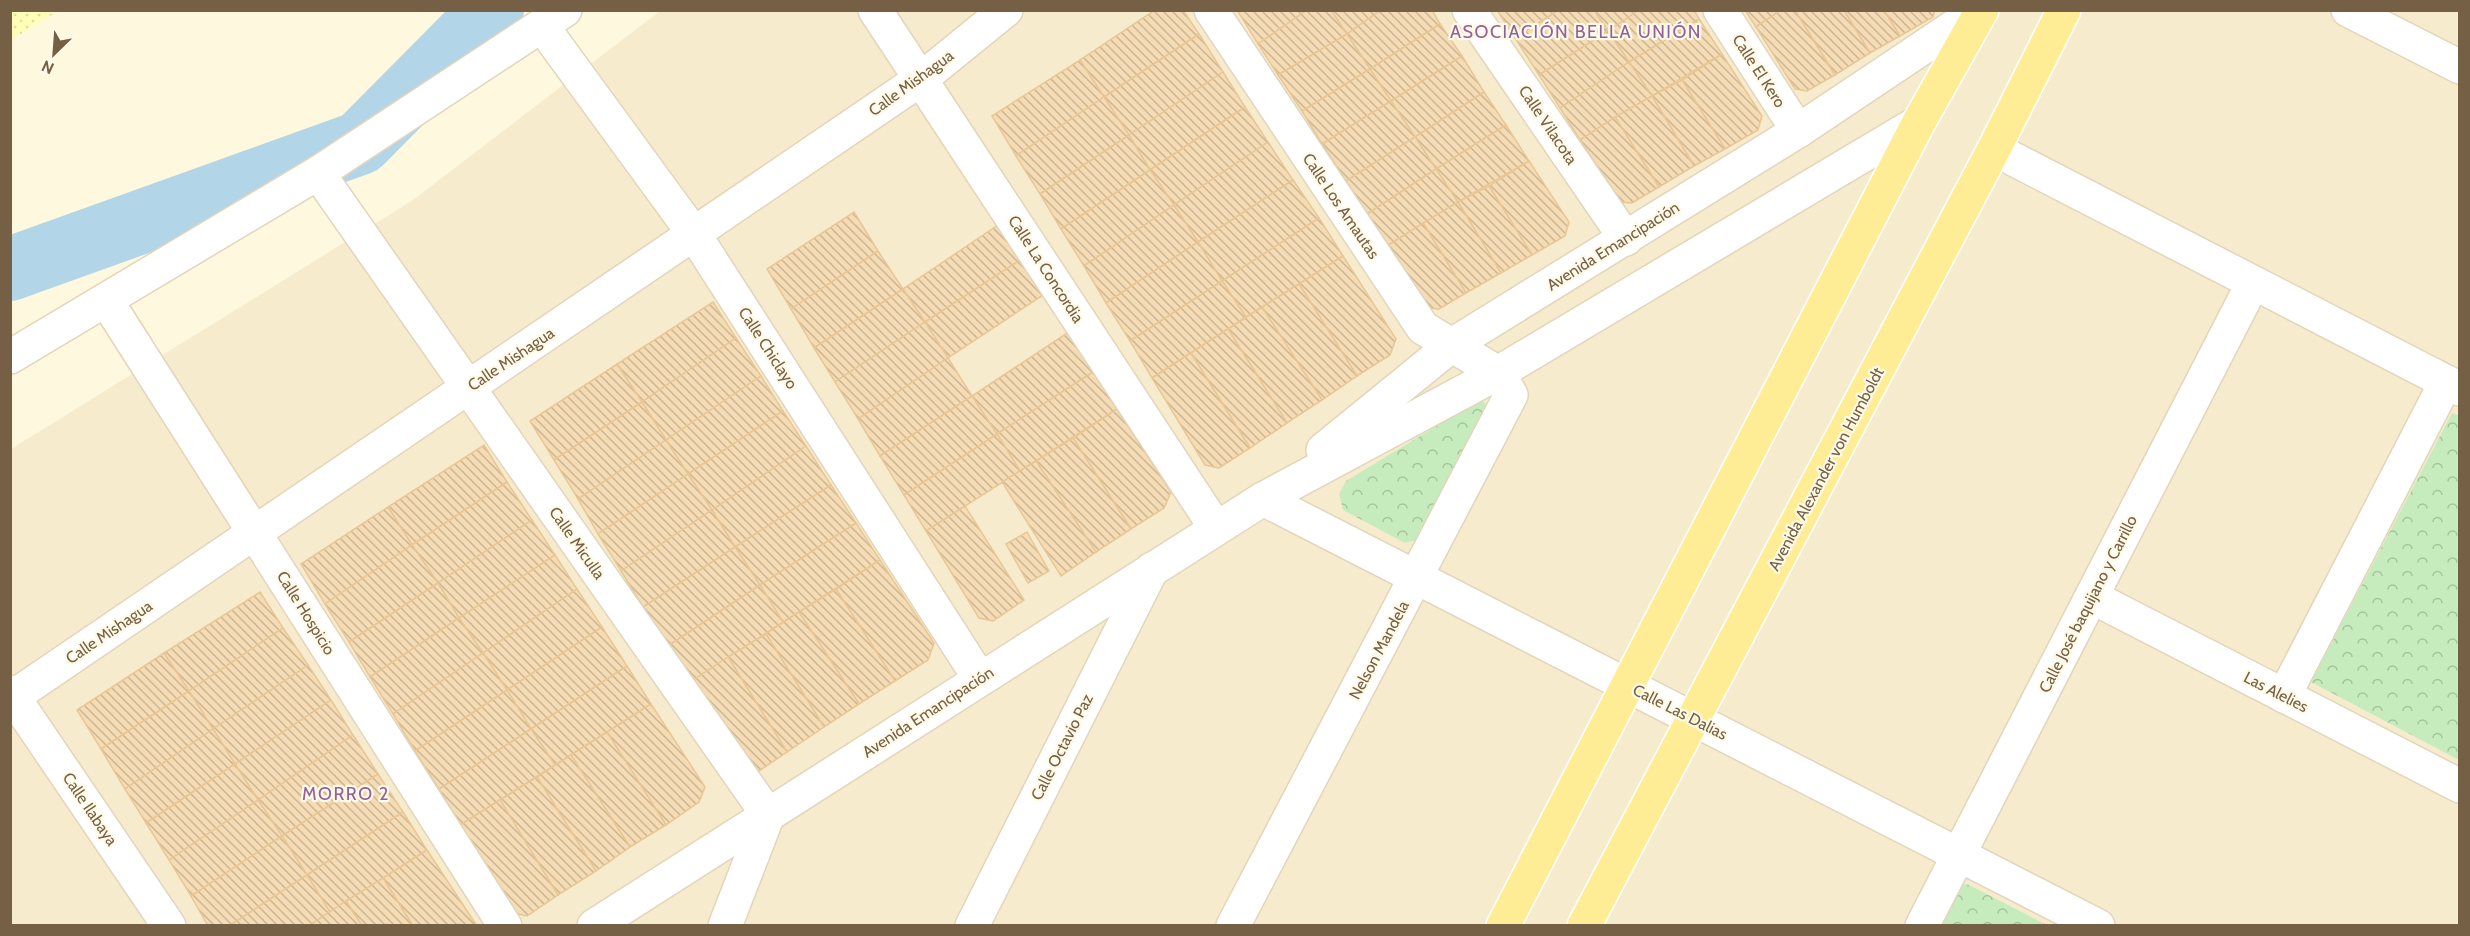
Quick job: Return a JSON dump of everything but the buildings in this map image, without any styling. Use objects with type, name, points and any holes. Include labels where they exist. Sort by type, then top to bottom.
[{"type":"main road","name":"Avenida Alexander von Humboldt","points":[[1584,926],[1994,149],[2064,10]]},
{"type":"main road","points":[[1503,926],[1919,122],[1979,12]]},
{"type":"street","name":"Calle La Concordia","points":[[875,10],[1216,528]]},
{"type":"street","name":"Calle Mishagua","points":[[12,696],[921,79],[1006,10]]},
{"type":"street","name":"Calle Los Amautas","points":[[1211,10],[1423,328],[1498,373]]},
{"type":"street","name":"Calle Vilacota","points":[[1469,10],[1626,239]]},
{"type":"street","name":"Calle El Kero","points":[[1720,10],[1798,131]]},
{"type":"street","points":[[2348,10],[2460,68]]},
{"type":"street","name":"Avenida Emancipación","points":[[1263,499],[1452,345],[1798,131],[1979,12]]},
{"type":"street","points":[[10,357],[318,173],[554,18]]},
{"type":"street","name":"Calle Chiclayo","points":[[554,18],[980,679]]},
{"type":"street","name":"Avenida Emancipación","points":[[594,926],[1263,499],[1498,373],[1919,122]]},
{"type":"street","points":[[1994,149],[2453,385],[2284,696]]},
{"type":"street","name":"Calle Miculla","points":[[318,173],[768,815]]},
{"type":"street","name":"Calle José baquijano y Carrillo","points":[[1922,926],[2253,283]]},
{"type":"street","name":"Calle Hospicio","points":[[106,300],[505,926]]},
{"type":"street","name":"Nelson Mandela","points":[[1233,926],[1511,395],[1498,373]]},
{"type":"street","name":"Calle Las Dalias","points":[[1263,499],[2098,926]]},
{"type":"street","name":"Calle Octavio Paz","points":[[972,926],[1152,569]]},
{"type":"street","name":"Las Alelies","points":[[2092,597],[2460,786]]},
{"type":"street","name":"Calle Ilabaya","points":[[12,696],[169,926]]},
{"type":"street","points":[[725,926],[768,815]]},
{"type":"shaded area","points":[[660,11],[2459,11],[2459,925],[11,926],[11,449],[413,200]]},
{"type":"sand","points":[[11,10],[58,10],[58,11],[11,40]]},
{"type":"green space","points":[[1481,399],[1490,409],[1423,538],[1405,543],[1343,510],[1339,494],[1346,481]]},
{"type":"green space","points":[[2452,413],[2460,416],[2459,760],[2311,682]]},
{"type":"green space","points":[[1967,884],[2047,925],[1941,925],[1962,885]]},
{"type":"waterway","points":[[10,269],[360,143],[492,10]]},
{"type":"district","name":"ASOCIACIÓN BELLA UNIÓN","points":[[1576,32]]},
{"type":"district","name":"MORRO 2","points":[[346,794]]}]
